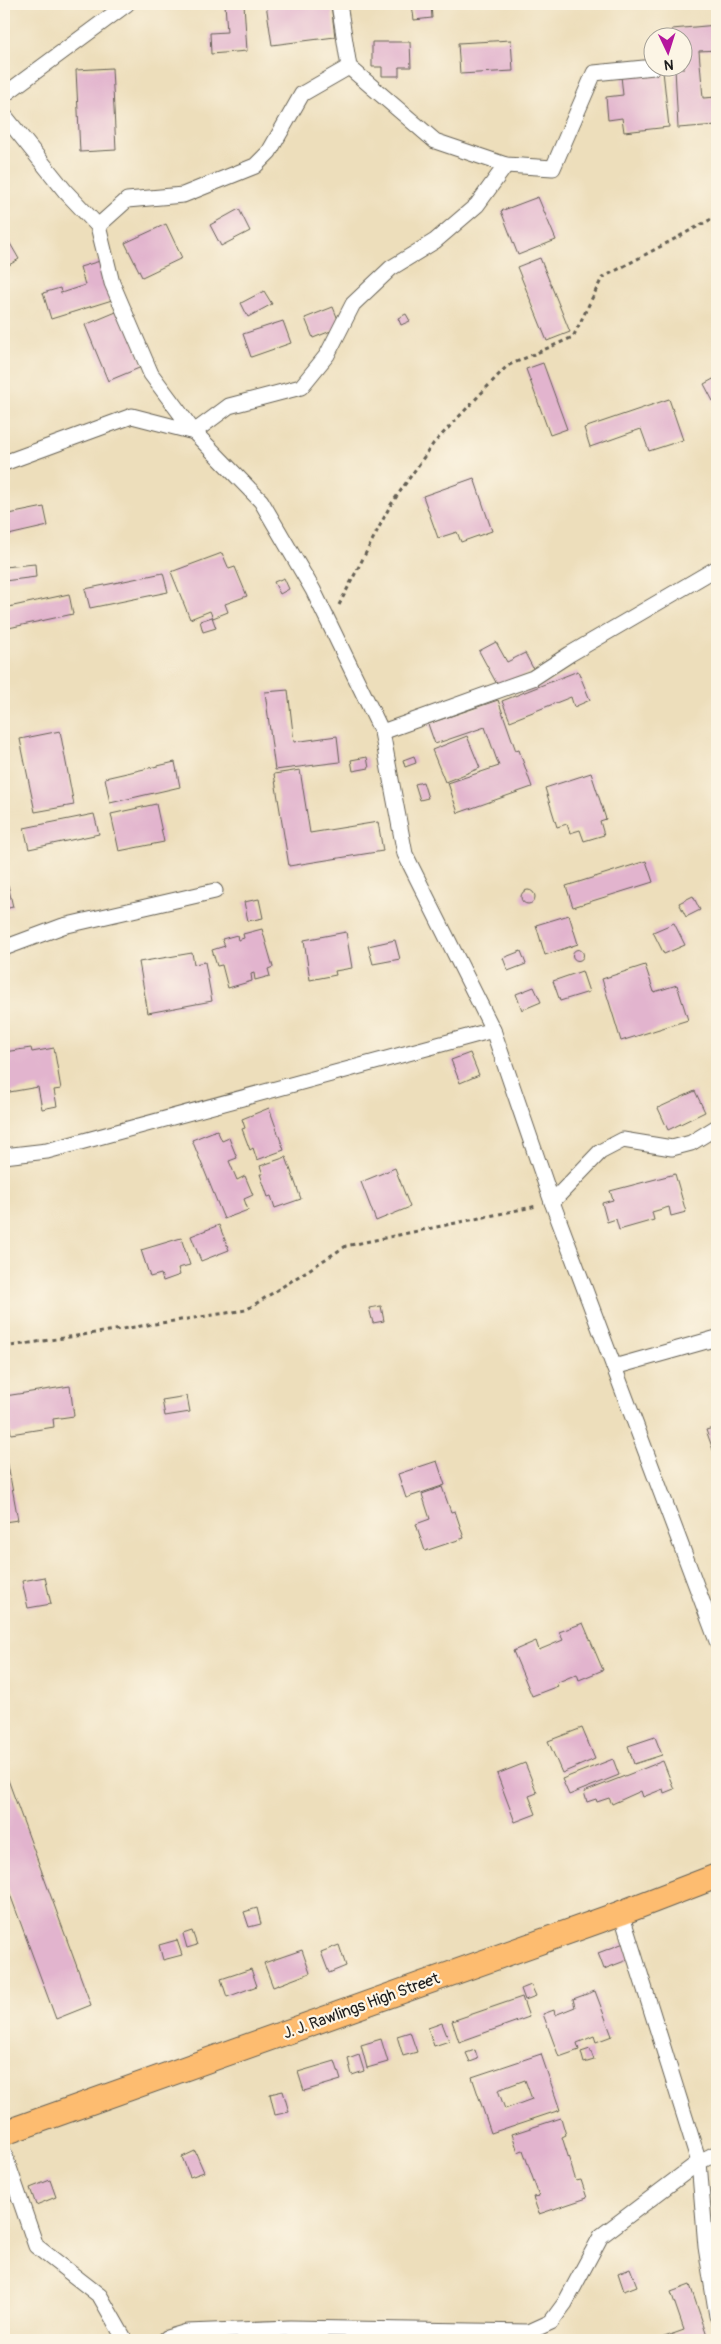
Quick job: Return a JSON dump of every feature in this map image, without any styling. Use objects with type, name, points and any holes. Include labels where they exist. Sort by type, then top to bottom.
[{"type":"main road","name":"J. J. Rawlings High Street","points":[[4,2133],[621,1913],[717,1876]]},
{"type":"street","points":[[339,4],[349,67],[435,141],[506,165],[553,168],[594,73],[644,68]]},
{"type":"street","points":[[4,95],[121,6]]},
{"type":"street","points":[[98,226],[127,200],[183,194],[256,166],[269,152],[302,94],[349,67]]},
{"type":"street","points":[[4,116],[65,191],[98,226],[112,283],[151,374],[194,432],[261,501],[314,590],[382,732],[405,854],[492,1030],[552,1202],[717,1641]]},
{"type":"street","points":[[194,432],[229,406],[301,387],[327,355],[353,304],[391,268],[434,241],[477,205],[506,165]]},
{"type":"street","points":[[4,463],[132,416],[194,432]]},
{"type":"street","points":[[382,732],[533,678],[570,654],[717,568]]},
{"type":"street","points":[[4,948],[63,926],[215,891]]},
{"type":"street","points":[[4,1156],[47,1151],[492,1030]]},
{"type":"street","points":[[552,1202],[600,1152],[623,1140],[672,1148],[691,1142],[717,1127]]},
{"type":"street","points":[[614,1367],[717,1338]]},
{"type":"street","points":[[621,1913],[699,2162],[706,2247],[717,2316]]},
{"type":"street","points":[[4,2153],[36,2246],[100,2296],[125,2340]]},
{"type":"street","points":[[165,2340],[187,2332],[290,2328],[529,2332],[551,2322],[565,2303],[601,2236],[699,2162],[717,2153]]},
{"type":"path","points":[[332,627],[335,612],[390,506],[433,444],[507,366],[574,337],[602,278],[717,216]]},
{"type":"path","points":[[4,1347],[246,1310],[346,1246],[552,1202]]},
{"type":"building","points":[[225,4],[244,4],[247,51],[211,54],[210,33],[227,32]]},
{"type":"building","points":[[266,4],[331,4],[335,37],[272,45]]},
{"type":"building","points":[[412,4],[431,4],[432,18],[414,20]]},
{"type":"building","points":[[717,25],[717,50],[699,51],[703,98],[717,97],[717,125],[678,128],[676,78],[694,78],[694,28],[683,28]]},
{"type":"building","points":[[511,40],[513,71],[460,74],[458,43]]},
{"type":"building","points":[[372,42],[410,42],[411,67],[399,67],[399,76],[382,76],[382,67],[372,67]]},
{"type":"building","points":[[112,68],[116,150],[80,152],[76,70]]},
{"type":"building","points":[[644,73],[644,78],[664,78],[669,127],[624,132],[622,118],[608,120],[606,97],[623,95],[621,76]]},
{"type":"building","points":[[538,197],[556,240],[518,255],[501,211]]},
{"type":"building","points":[[239,209],[250,231],[221,246],[210,225]]},
{"type":"building","points":[[166,224],[182,258],[142,277],[125,243]]},
{"type":"building","points":[[4,233],[19,259],[4,268]]},
{"type":"building","points":[[540,258],[570,332],[547,341],[517,267]]},
{"type":"building","points":[[100,261],[112,300],[51,319],[43,293],[60,288],[61,293],[85,285],[80,267]]},
{"type":"building","points":[[264,291],[272,304],[248,317],[241,303]]},
{"type":"building","points":[[333,307],[341,327],[313,338],[305,318]]},
{"type":"building","points":[[121,310],[144,366],[108,381],[85,325]]},
{"type":"building","points":[[406,314],[410,321],[401,325],[398,318]]},
{"type":"building","points":[[283,321],[291,343],[251,357],[243,334]]},
{"type":"building","points":[[543,363],[567,429],[550,435],[526,369]]},
{"type":"building","points":[[717,377],[717,399],[713,401],[704,384]]},
{"type":"building","points":[[669,399],[683,440],[649,451],[641,429],[590,447],[584,428]]},
{"type":"building","points":[[474,478],[492,531],[461,542],[457,532],[438,538],[423,496]]},
{"type":"building","points":[[44,507],[48,526],[4,536],[4,515]]},
{"type":"building","points":[[222,553],[229,569],[235,567],[247,596],[225,604],[228,612],[213,618],[210,611],[190,619],[171,572]]},
{"type":"building","points":[[35,564],[36,577],[4,581],[4,567]]},
{"type":"building","points":[[163,573],[168,592],[90,608],[85,589]]},
{"type":"building","points":[[284,578],[289,589],[280,594],[274,582]]},
{"type":"building","points":[[69,594],[73,614],[4,629],[4,608]]},
{"type":"building","points":[[212,617],[216,628],[203,632],[200,621]]},
{"type":"building","points":[[496,642],[507,662],[525,653],[534,670],[499,688],[479,651]]},
{"type":"building","points":[[578,671],[590,700],[574,707],[571,697],[510,721],[502,701]]},
{"type":"building","points":[[288,690],[294,742],[337,736],[340,762],[275,770],[265,692]]},
{"type":"building","points":[[498,700],[516,751],[519,750],[532,787],[458,813],[448,783],[499,766],[485,727],[435,744],[428,724]]},
{"type":"building","points":[[60,731],[74,805],[35,812],[20,739]]},
{"type":"building","points":[[467,736],[480,768],[445,782],[432,750]]},
{"type":"building","points":[[414,756],[416,763],[405,767],[403,760]]},
{"type":"building","points":[[367,757],[369,768],[353,771],[351,760]]},
{"type":"building","points":[[175,762],[180,787],[110,803],[105,778]]},
{"type":"building","points":[[300,770],[310,833],[378,822],[383,851],[289,866],[274,774]]},
{"type":"building","points":[[591,773],[606,819],[600,821],[604,835],[584,841],[580,830],[570,833],[567,824],[557,827],[545,788]]},
{"type":"building","points":[[423,782],[428,798],[420,800],[415,784]]},
{"type":"building","points":[[156,804],[164,842],[119,851],[111,814]]},
{"type":"building","points":[[94,814],[99,834],[29,849],[24,828]]},
{"type":"building","points":[[646,861],[653,882],[573,907],[566,886]]},
{"type":"building","points":[[8,885],[13,907],[4,909],[4,886]]},
{"type":"building","points":[[528,890],[533,892],[535,897],[533,902],[528,904],[523,902],[521,897],[523,892]]},
{"type":"building","points":[[693,896],[700,910],[686,917],[679,903]]},
{"type":"building","points":[[259,899],[263,918],[248,921],[244,902]]},
{"type":"building","points":[[569,915],[578,944],[545,955],[536,925]]},
{"type":"building","points":[[674,923],[685,945],[664,954],[653,932]]},
{"type":"building","points":[[262,929],[273,967],[268,969],[270,976],[255,980],[254,973],[251,974],[252,981],[228,988],[222,965],[217,966],[212,950],[225,946],[222,939],[237,935],[238,940],[244,938],[243,934]]},
{"type":"building","points":[[346,932],[352,968],[335,971],[336,975],[310,980],[304,940]]},
{"type":"building","points":[[395,940],[400,959],[373,964],[368,946]]},
{"type":"building","points":[[576,950],[580,950],[583,955],[582,959],[576,960],[573,957],[573,953]]},
{"type":"building","points":[[521,951],[526,964],[508,971],[503,958]]},
{"type":"building","points":[[192,953],[194,964],[205,962],[212,1001],[148,1013],[139,962]]},
{"type":"building","points":[[645,965],[654,992],[677,985],[688,1020],[621,1041],[602,979]]},
{"type":"building","points":[[582,971],[589,992],[560,1001],[553,981]]},
{"type":"building","points":[[534,987],[541,1002],[522,1010],[516,994]]},
{"type":"building","points":[[31,1048],[32,1052],[54,1048],[61,1089],[54,1090],[57,1106],[42,1109],[38,1087],[4,1093],[4,1052]]},
{"type":"building","points":[[470,1053],[479,1075],[460,1083],[451,1060]]},
{"type":"building","points":[[695,1091],[705,1112],[668,1130],[658,1108]]},
{"type":"building","points":[[269,1108],[284,1150],[257,1160],[253,1148],[250,1150],[242,1129],[245,1128],[242,1119]]},
{"type":"building","points":[[217,1130],[222,1141],[229,1138],[237,1158],[229,1161],[237,1180],[245,1176],[253,1195],[244,1199],[248,1210],[224,1219],[192,1140]]},
{"type":"building","points":[[286,1157],[301,1199],[275,1208],[271,1196],[268,1197],[260,1174],[263,1174],[260,1166]]},
{"type":"building","points":[[395,1168],[410,1207],[376,1221],[361,1182]]},
{"type":"building","points":[[675,1174],[686,1212],[671,1216],[669,1207],[652,1212],[654,1220],[619,1230],[616,1219],[607,1222],[602,1203],[613,1200],[610,1191]]},
{"type":"building","points":[[219,1225],[229,1250],[201,1261],[191,1236]]},
{"type":"building","points":[[181,1238],[190,1265],[178,1268],[180,1275],[163,1281],[161,1274],[150,1277],[141,1250]]},
{"type":"building","points":[[381,1306],[384,1321],[373,1323],[369,1308]]},
{"type":"building","points":[[70,1386],[74,1416],[53,1419],[54,1427],[11,1434],[5,1396]]},
{"type":"building","points":[[187,1396],[190,1412],[165,1416],[162,1400]]},
{"type":"building","points":[[717,1427],[717,1461],[706,1430]]},
{"type":"building","points":[[4,1460],[7,1460],[18,1520],[4,1522]]},
{"type":"building","points":[[437,1461],[445,1485],[406,1498],[398,1474]]},
{"type":"building","points":[[442,1487],[451,1512],[455,1511],[464,1538],[425,1551],[416,1524],[430,1519],[422,1494]]},
{"type":"building","points":[[45,1577],[51,1604],[28,1608],[22,1581]]},
{"type":"building","points":[[583,1623],[603,1670],[579,1680],[577,1674],[556,1683],[558,1686],[532,1696],[513,1651],[536,1641],[539,1650],[563,1640],[559,1632]]},
{"type":"building","points":[[582,1728],[595,1759],[562,1773],[548,1741]]},
{"type":"building","points":[[655,1737],[662,1755],[634,1764],[628,1746]]},
{"type":"building","points":[[613,1759],[619,1775],[569,1795],[562,1779]]},
{"type":"building","points":[[663,1761],[674,1789],[664,1793],[663,1789],[643,1797],[641,1791],[612,1804],[609,1798],[597,1802],[596,1799],[587,1802],[584,1792]]},
{"type":"building","points":[[525,1763],[537,1793],[529,1796],[536,1814],[515,1822],[497,1774]]},
{"type":"building","points":[[4,1769],[91,2005],[56,2019],[4,1878]]},
{"type":"building","points":[[257,1908],[261,1924],[249,1927],[244,1912]]},
{"type":"building","points":[[192,1931],[197,1945],[187,1948],[183,1934]]},
{"type":"building","points":[[177,1940],[182,1955],[163,1960],[159,1945]]},
{"type":"building","points":[[624,1943],[630,1959],[604,1969],[598,1953]]},
{"type":"building","points":[[339,1945],[346,1966],[329,1973],[321,1952]]},
{"type":"building","points":[[302,1950],[310,1973],[273,1987],[264,1963]]},
{"type":"building","points":[[251,1969],[257,1986],[227,1997],[221,1979]]},
{"type":"building","points":[[531,1985],[536,1996],[525,2000],[521,1989]]},
{"type":"building","points":[[595,1991],[612,2036],[596,2042],[594,2036],[577,2043],[579,2050],[559,2057],[543,2014],[554,2010],[555,2015],[575,2007],[573,1999]]},
{"type":"building","points":[[522,1997],[529,2017],[459,2042],[452,2021]]},
{"type":"building","points":[[442,2023],[449,2041],[434,2046],[428,2028]]},
{"type":"building","points":[[410,2032],[417,2052],[403,2056],[397,2036]]},
{"type":"building","points":[[381,2039],[388,2062],[367,2068],[361,2045]]},
{"type":"building","points":[[590,2049],[594,2060],[584,2063],[581,2052]]},
{"type":"building","points":[[475,2050],[478,2059],[470,2062],[466,2053]]},
{"type":"building","points":[[541,2054],[560,2110],[491,2133],[472,2077]],"holes":[[[525,2080],[532,2099],[505,2109],[498,2090]]]},
{"type":"building","points":[[359,2055],[364,2071],[352,2075],[348,2059]]},
{"type":"building","points":[[335,2061],[341,2080],[304,2091],[298,2072]]},
{"type":"building","points":[[283,2091],[289,2112],[275,2115],[270,2094]]},
{"type":"building","points":[[561,2118],[566,2135],[562,2137],[576,2181],[581,2180],[587,2198],[539,2214],[533,2197],[539,2196],[523,2150],[518,2152],[512,2134]]},
{"type":"building","points":[[195,2151],[204,2172],[190,2177],[182,2157]]},
{"type":"building","points":[[50,2180],[56,2197],[36,2205],[30,2188]]},
{"type":"building","points":[[630,2268],[637,2286],[624,2291],[618,2273]]},
{"type":"building","points":[[690,2285],[708,2338],[656,2340],[684,2330],[671,2292]]}]
